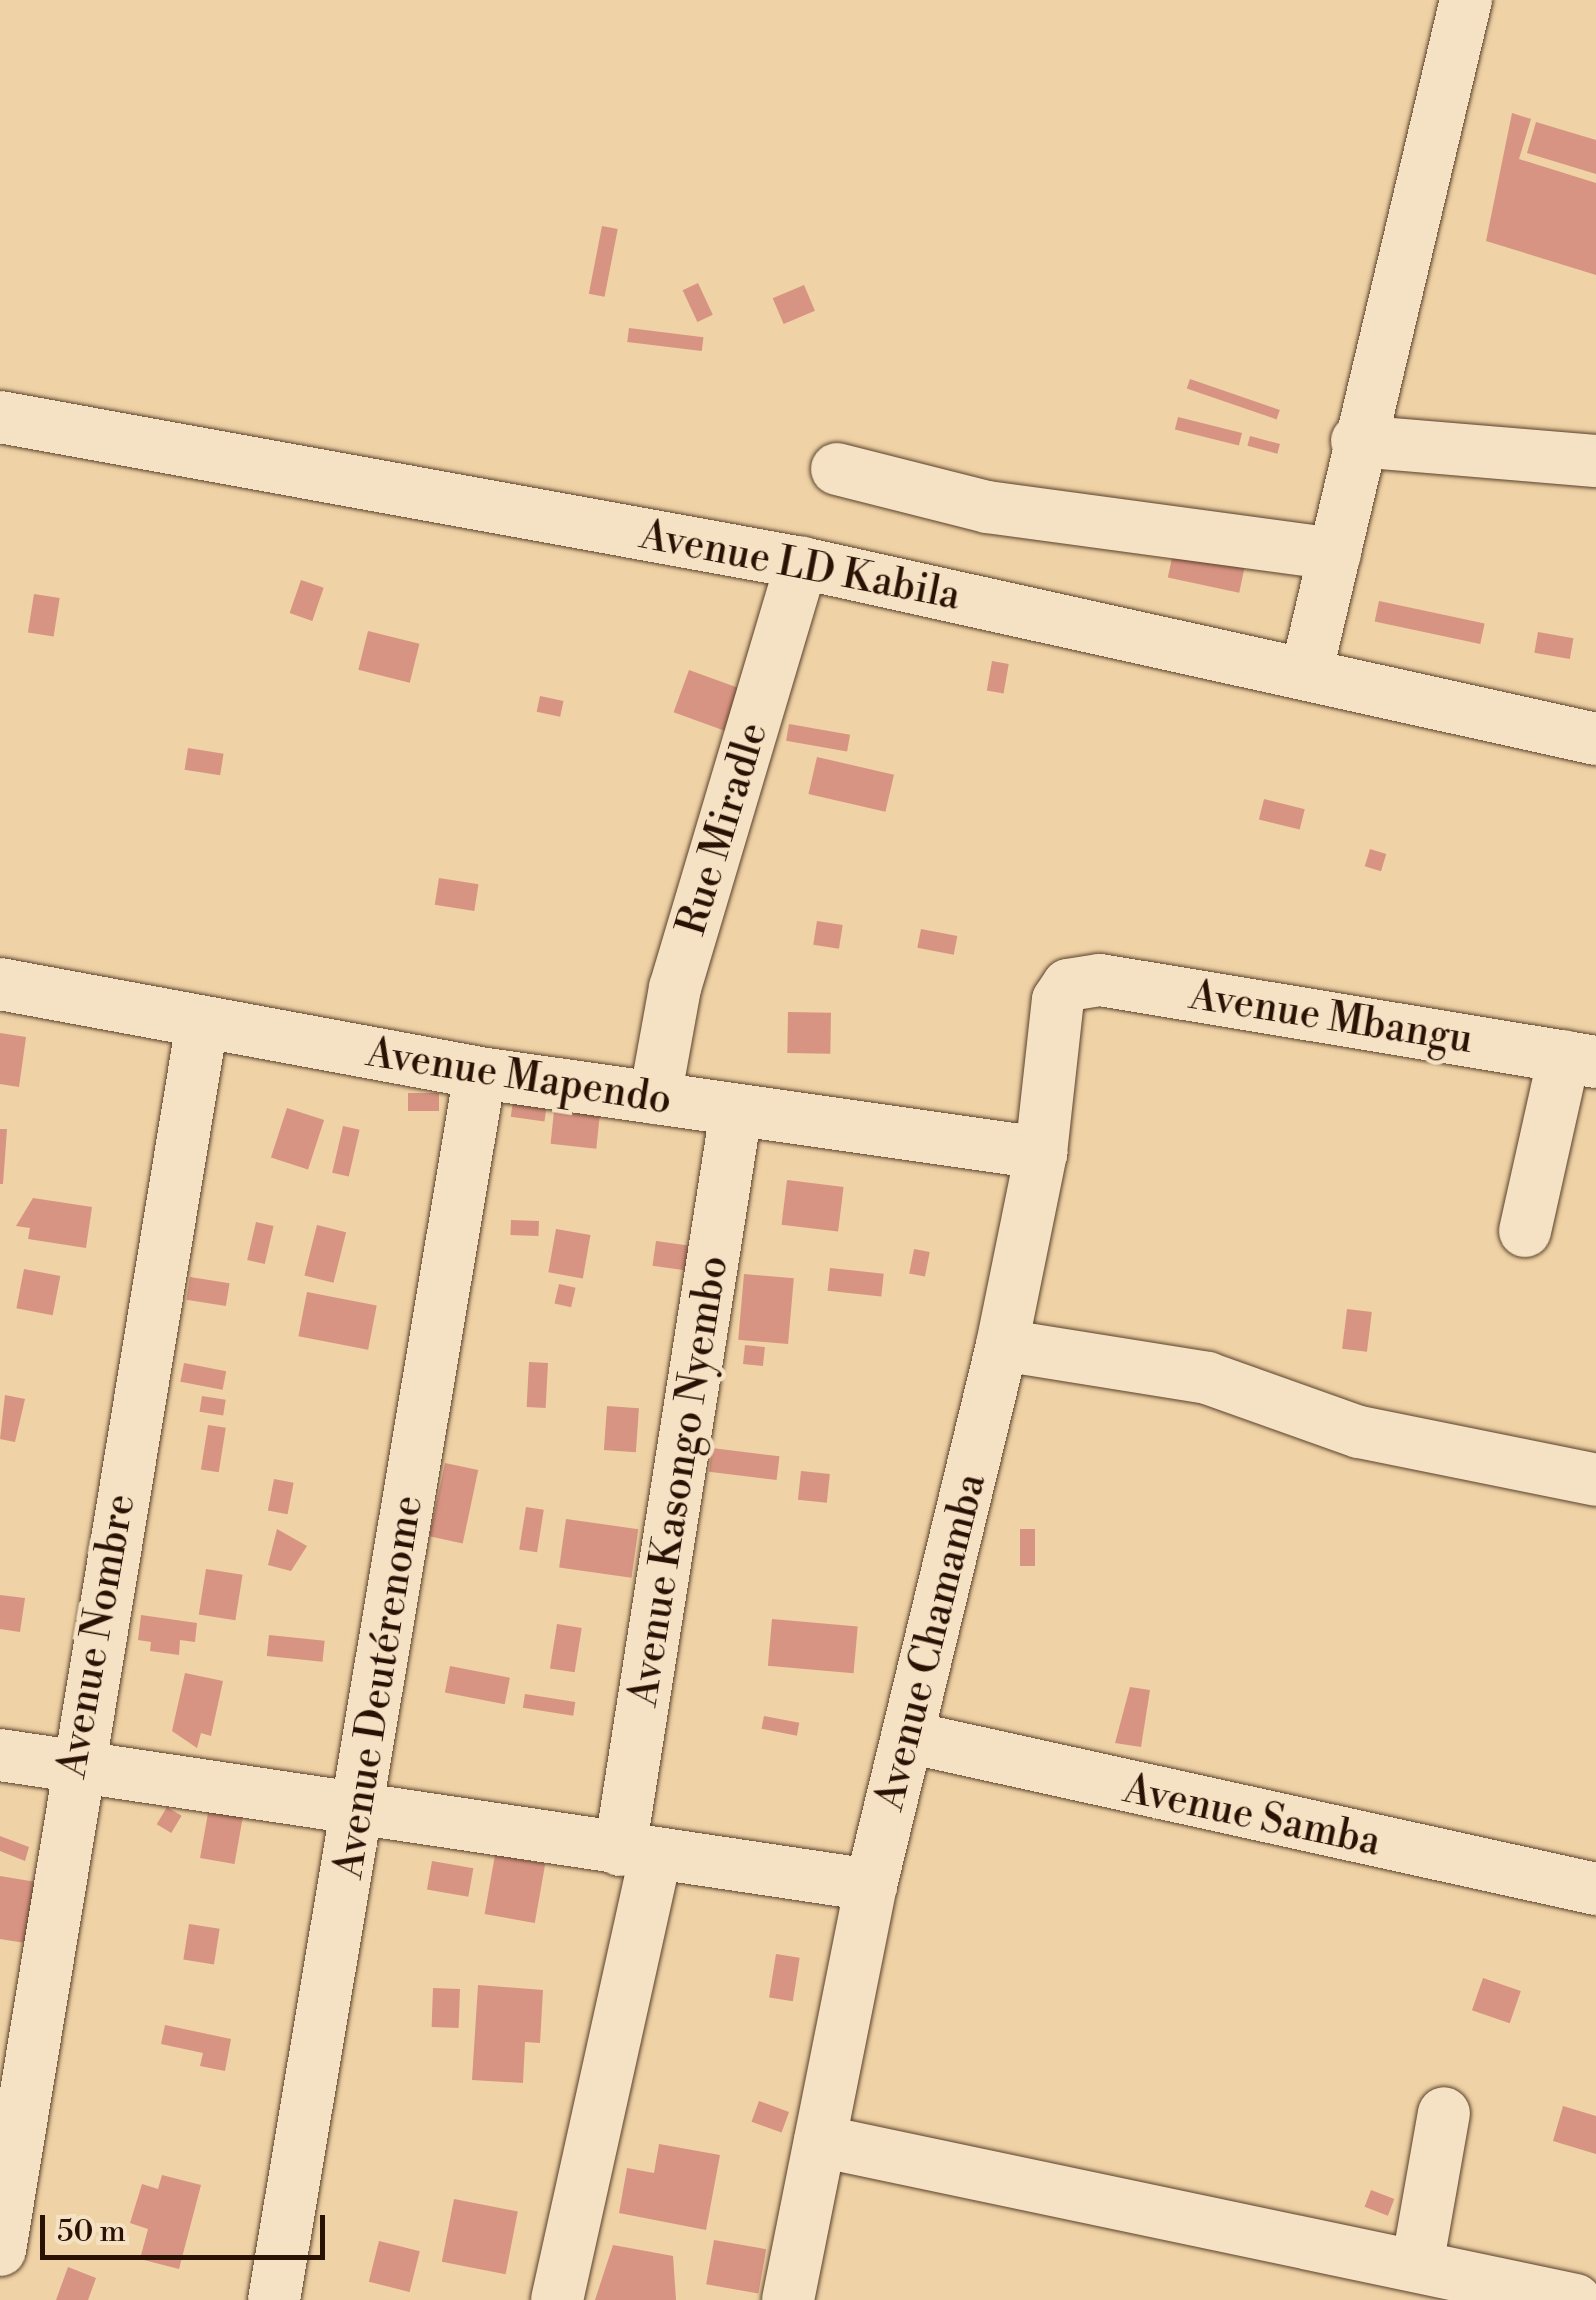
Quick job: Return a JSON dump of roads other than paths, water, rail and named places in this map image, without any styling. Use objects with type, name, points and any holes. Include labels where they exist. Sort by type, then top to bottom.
[{"type":"street","points":[[1306,674],[1335,554],[1356,441],[1466,0]]},
{"type":"street","name":"Avenue LD Kabila","points":[[0,417],[802,563],[1596,739]]},
{"type":"street","points":[[1356,441],[1596,461]]},
{"type":"street","points":[[837,469],[988,507],[1335,554]]},
{"type":"street","name":"Rue Miradle","points":[[655,1098],[676,988],[802,563]]},
{"type":"street","name":"Avenue Mbangu","points":[[1068,986],[1100,980],[1580,1059]]},
{"type":"street","name":"Avenue Mapendo","points":[[0,984],[480,1073],[1042,1153]]},
{"type":"street","name":"Avenue Chamamba","points":[[788,2300],[871,1885],[1002,1345],[1042,1153],[1058,1000],[1068,986]]},
{"type":"street","name":"Avenue Nombre","points":[[0,2250],[74,1768],[202,1024]]},
{"type":"street","points":[[1525,1232],[1580,1059]]},
{"type":"street","name":"Avenue Deutérenome","points":[[274,2300],[360,1811],[480,1073]]},
{"type":"street","name":"Avenue Kasongo Nyembo","points":[[557,2300],[638,1852],[736,1112]]},
{"type":"street","points":[[1002,1345],[1207,1378],[1358,1432],[1596,1480]]},
{"type":"street","name":"Avenue Samba","points":[[908,1738],[1596,1889]]},
{"type":"street","points":[[0,1755],[871,1885]]},
{"type":"street","points":[[1417,2266],[1444,2113]]},
{"type":"street","points":[[820,2141],[1575,2300]]}]
